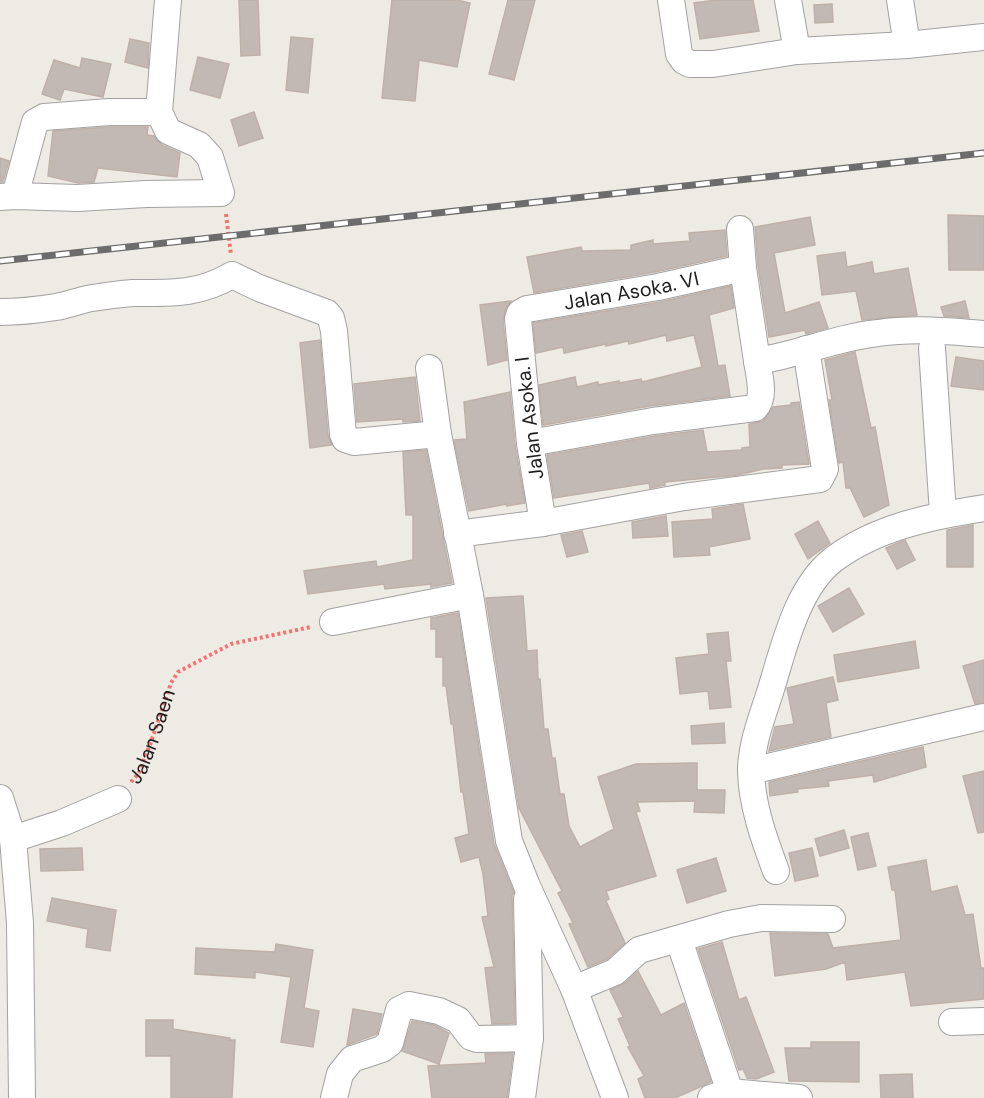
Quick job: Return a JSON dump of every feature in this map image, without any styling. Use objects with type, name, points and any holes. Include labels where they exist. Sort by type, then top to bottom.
[{"type":"street","points":[[159,112],[109,112],[44,117],[35,122],[8,196],[77,198],[221,193],[210,157],[199,145],[168,131],[159,112],[168,0]]},
{"type":"street","points":[[671,0],[679,54],[684,61],[690,64],[713,64],[797,51],[984,38]]},
{"type":"street","points":[[788,0],[797,51]]},
{"type":"street","points":[[900,0],[907,45]]},
{"type":"street","points":[[530,443],[653,421],[755,408],[759,403],[760,393],[740,229]]},
{"type":"street","name":"Jalan Asoka. VI","points":[[520,313],[526,309],[658,287],[743,268]]},
{"type":"street","points":[[0,312],[57,307],[91,298],[131,293],[196,291],[232,276],[327,313],[331,318],[345,439],[354,442],[438,434]]},
{"type":"street","name":"Jalan Asoka. I","points":[[520,313],[518,319],[530,443],[543,523]]},
{"type":"street","points":[[757,361],[876,333],[931,330],[984,334]]},
{"type":"street","points":[[932,348],[944,514]]},
{"type":"street","points":[[457,534],[543,523],[684,497],[820,479],[825,469],[806,350]]},
{"type":"street","points":[[429,368],[438,434],[470,595],[509,841],[526,886],[574,989],[615,1098]]},
{"type":"street","points":[[776,871],[763,837],[751,771],[753,746],[792,621],[811,584],[832,560],[871,536],[944,514],[984,508]]},
{"type":"street","points":[[333,622],[470,595]]},
{"type":"street","points":[[751,771],[984,717]]},
{"type":"street","points":[[0,798],[13,839],[20,923],[22,1098]]},
{"type":"street","name":"Jalan Saen","points":[[13,839],[62,823],[117,800]]},
{"type":"street","points":[[522,1098],[531,1038],[526,886]]},
{"type":"street","points":[[574,989],[615,972],[639,950],[729,924],[760,918],[832,920]]},
{"type":"street","points":[[679,940],[724,1096],[799,1098]]},
{"type":"street","points":[[334,1098],[340,1074],[352,1059],[381,1049],[390,1043],[399,1010],[409,1005],[439,1011],[458,1020],[471,1037],[477,1039],[531,1038]]},
{"type":"street","points":[[952,1022],[984,1021]]},
{"type":"path","points":[[221,193],[230,237],[232,276]]},
{"type":"path","name":"Jalan Saen","points":[[117,800],[139,773],[152,742],[171,683],[178,672],[231,644],[333,622]]},
{"type":"building","points":[[239,0],[258,0],[260,55],[241,56]]},
{"type":"building","points":[[392,0],[457,0],[470,3],[457,67],[419,60],[415,101],[382,98]]},
{"type":"building","points":[[508,0],[535,0],[514,80],[489,74]]},
{"type":"building","points":[[717,0],[753,0],[759,31],[700,39],[694,3]]},
{"type":"building","points":[[832,4],[833,22],[815,23],[814,5]]},
{"type":"building","points":[[291,37],[313,39],[308,93],[286,90]]},
{"type":"building","points":[[130,39],[149,43],[148,68],[125,62]]},
{"type":"building","points":[[198,57],[229,64],[220,98],[190,90]]},
{"type":"building","points":[[82,58],[111,64],[103,97],[64,89],[60,100],[42,94],[54,60],[80,68]]},
{"type":"building","points":[[254,112],[263,138],[239,146],[231,120]]},
{"type":"building","points":[[148,127],[147,135],[154,136],[162,145],[180,153],[177,177],[98,168],[94,182],[78,183],[48,176],[53,131]]},
{"type":"building","points":[[0,158],[9,161],[3,182],[0,182]]},
{"type":"building","points":[[948,215],[984,216],[984,270],[949,270]]},
{"type":"building","points":[[810,217],[815,245],[774,253],[785,313],[819,302],[828,328],[806,334],[805,330],[769,337],[758,266],[755,227]]},
{"type":"building","points":[[725,230],[727,256],[655,272],[534,293],[527,257],[581,247],[582,251],[631,250],[631,245],[653,240],[653,244],[690,241],[689,233]]},
{"type":"building","points":[[845,252],[847,267],[872,262],[874,274],[908,268],[917,315],[862,320],[856,291],[822,295],[817,256]]},
{"type":"building","points":[[731,286],[734,308],[709,315],[718,366],[725,365],[730,396],[650,406],[543,425],[539,385],[575,377],[577,387],[598,382],[598,385],[641,379],[642,382],[702,367],[694,335],[667,341],[666,335],[629,344],[628,341],[606,346],[606,344],[564,353],[563,347],[536,353],[533,323],[660,302]]},
{"type":"building","points":[[511,301],[506,308],[503,320],[507,360],[488,365],[480,305]]},
{"type":"building","points":[[965,301],[969,318],[944,316],[941,307]]},
{"type":"building","points":[[320,340],[328,435],[332,445],[310,448],[300,343]]},
{"type":"building","points":[[855,352],[871,428],[875,427],[889,505],[864,517],[850,488],[846,488],[843,462],[839,463],[825,360]]},
{"type":"building","points":[[956,357],[984,361],[984,390],[951,386]]},
{"type":"building","points":[[415,377],[420,421],[403,422],[403,419],[357,422],[354,384]]},
{"type":"building","points":[[510,392],[515,445],[525,503],[469,511],[454,440],[467,439],[464,402]]},
{"type":"building","points":[[799,402],[809,464],[782,465],[782,468],[763,469],[738,475],[665,482],[665,485],[650,488],[649,483],[554,498],[547,455],[703,430],[707,452],[742,450],[742,448],[750,447],[749,424],[763,421],[773,407]]},
{"type":"building","points":[[426,450],[452,583],[431,587],[431,584],[385,589],[384,584],[308,594],[304,571],[376,561],[377,567],[413,560],[413,515],[406,515],[403,452]]},
{"type":"building","points":[[743,504],[750,539],[709,547],[710,555],[674,557],[672,522],[713,519],[712,509]]},
{"type":"building","points":[[666,516],[668,536],[633,538],[632,522]]},
{"type":"building","points":[[818,521],[830,543],[808,559],[795,534]]},
{"type":"building","points":[[973,525],[973,567],[947,567],[947,530]]},
{"type":"building","points":[[582,531],[588,552],[567,557],[561,535]]},
{"type":"building","points":[[905,540],[915,560],[897,569],[886,548]]},
{"type":"building","points":[[849,588],[864,614],[833,632],[818,606]]},
{"type":"building","points":[[523,596],[527,651],[537,650],[544,729],[548,729],[552,758],[555,758],[560,794],[564,794],[569,826],[580,847],[614,829],[598,777],[636,764],[697,763],[697,790],[725,790],[724,813],[694,812],[695,801],[637,802],[640,811],[636,812],[656,876],[606,891],[609,899],[606,901],[625,943],[607,959],[588,967],[569,924],[573,923],[558,893],[562,891],[519,808],[486,598]]},
{"type":"building","points":[[458,613],[494,844],[514,893],[512,895],[515,1023],[492,1024],[485,968],[494,967],[482,917],[488,916],[483,874],[479,857],[461,862],[455,838],[469,834],[463,792],[461,792],[453,724],[451,724],[446,686],[443,686],[443,657],[436,657],[436,629],[431,629],[431,618]]},
{"type":"building","points":[[728,632],[731,661],[726,661],[731,707],[710,709],[708,691],[680,694],[676,658],[709,654],[707,634]]},
{"type":"building","points":[[915,641],[919,668],[838,682],[834,655]]},
{"type":"building","points":[[984,660],[984,702],[975,704],[963,666]]},
{"type":"building","points":[[833,677],[838,700],[826,703],[831,737],[769,751],[775,727],[794,724],[787,688]]},
{"type":"building","points":[[724,723],[725,743],[692,744],[691,726]]},
{"type":"building","points":[[923,747],[926,767],[874,782],[873,775],[828,781],[829,786],[797,789],[798,792],[770,796],[769,782]]},
{"type":"building","points":[[984,771],[984,832],[978,833],[963,776]]},
{"type":"building","points":[[844,830],[849,848],[820,856],[815,839]]},
{"type":"building","points":[[868,833],[876,866],[858,870],[851,837]]},
{"type":"building","points":[[82,848],[83,870],[41,871],[40,849]]},
{"type":"building","points":[[812,848],[818,876],[795,881],[789,853]]},
{"type":"building","points":[[716,858],[726,891],[687,903],[677,870]]},
{"type":"building","points":[[926,860],[931,892],[957,886],[965,915],[973,914],[981,968],[984,968],[984,999],[911,1006],[905,972],[847,980],[845,962],[826,969],[775,976],[770,933],[828,934],[833,948],[901,940],[895,890],[892,890],[888,867]]},
{"type":"building","points":[[52,898],[116,910],[110,951],[86,947],[88,929],[47,921]]},
{"type":"building","points":[[722,942],[739,1000],[746,997],[774,1072],[756,1079],[747,1078],[743,1069],[739,1070],[698,949]]},
{"type":"building","points":[[276,944],[313,950],[304,1008],[319,1011],[313,1047],[281,1042],[291,977],[255,972],[255,978],[195,974],[196,948],[275,952]]},
{"type":"building","points":[[638,971],[661,1015],[684,1003],[711,1082],[675,1098],[645,1098],[638,1079],[644,1076],[628,1047],[630,1046],[618,1019],[623,1017],[610,990],[625,983]]},
{"type":"building","points":[[353,1009],[382,1014],[377,1034],[347,1045]]},
{"type":"building","points":[[146,1020],[173,1020],[173,1029],[235,1040],[232,1098],[171,1098],[171,1056],[146,1056]]},
{"type":"building","points":[[412,1021],[434,1025],[449,1033],[439,1064],[402,1051]]},
{"type":"building","points":[[811,1042],[859,1042],[859,1082],[789,1081],[785,1048],[811,1048]]},
{"type":"building","points":[[513,1053],[507,1098],[432,1098],[428,1066],[486,1063],[485,1054]]},
{"type":"building","points":[[912,1074],[913,1098],[881,1098],[880,1075]]},
{"type":"railway","points":[[0,261],[984,153]]}]
